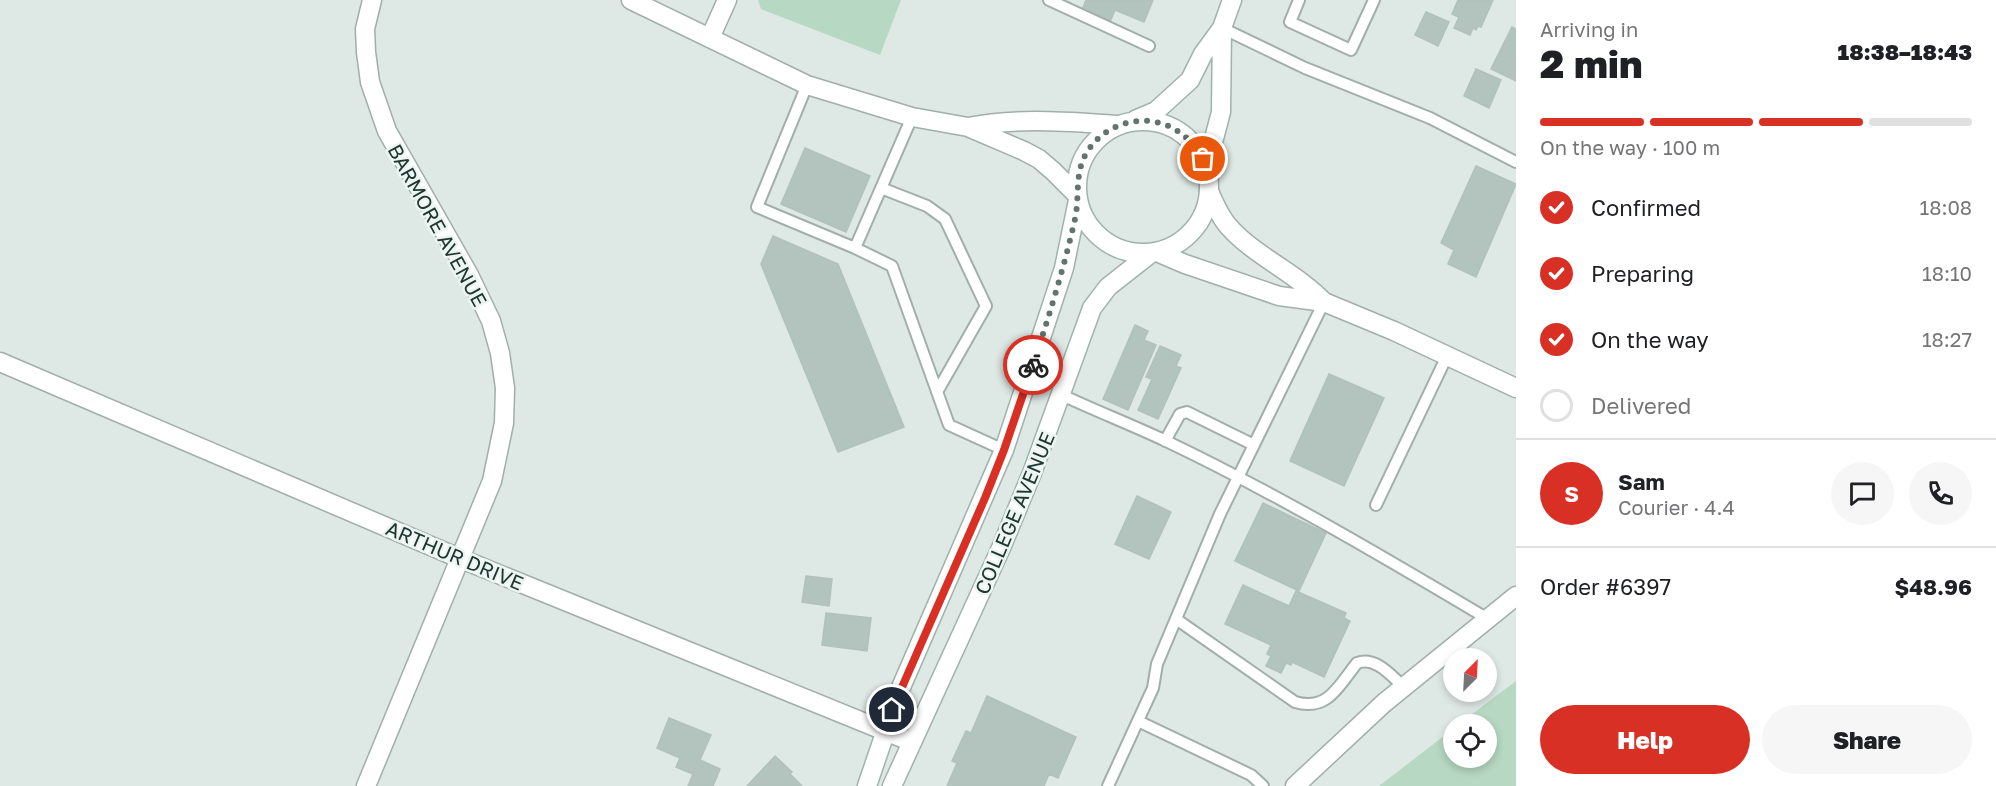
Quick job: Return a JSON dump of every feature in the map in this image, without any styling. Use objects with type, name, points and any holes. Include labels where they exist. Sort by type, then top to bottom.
[{"type":"street","name":"BARMORE AVENUE","points":[[366,786],[492,481],[504,423],[505,388],[500,353],[491,321],[470,275],[387,131],[370,82],[365,29],[372,0]]},
{"type":"street","points":[[631,0],[807,85],[912,117],[968,127],[1037,157],[1078,198]]},
{"type":"street","points":[[710,38],[727,0]]},
{"type":"street","points":[[1232,0],[1222,28],[1203,54],[1190,80],[1156,111],[1102,135],[1087,152],[1078,173],[1078,198],[1086,220],[1094,231],[1116,247],[1129,251],[1154,253],[1280,296],[1324,302],[1516,387]]},
{"type":"street","points":[[1206,169],[1221,112],[1222,28]]},
{"type":"street","points":[[968,127],[1018,120],[1125,123],[1150,121],[1169,126],[1178,131],[1198,151],[1206,169],[1209,191],[1216,207],[1233,231],[1310,288],[1324,302]]},
{"type":"street","points":[[1154,253],[1179,242],[1196,225],[1203,215],[1209,191]]},
{"type":"street","name":"COLLEGE AVENUE","points":[[867,786],[899,692],[1004,450],[1064,267],[1078,198]]},
{"type":"street","name":"COLLEGE AVENUE","points":[[892,786],[1001,548],[1062,395],[1084,326],[1100,296],[1118,278],[1154,253]]},
{"type":"street","name":"ARTHUR DRIVE","points":[[0,362],[459,558],[912,742]]},
{"type":"street","points":[[1295,786],[1404,687],[1516,596]]},
{"type":"lane","points":[[1049,0],[1149,46]]},
{"type":"lane","points":[[1299,0],[1290,22],[1352,50],[1374,0]]},
{"type":"lane","points":[[1222,28],[1305,68],[1430,118],[1516,162]]},
{"type":"lane","points":[[807,85],[757,207],[892,266],[949,425],[1004,450]]},
{"type":"lane","points":[[855,248],[912,117]]},
{"type":"lane","points":[[881,188],[927,207],[945,219],[986,306],[937,392]]},
{"type":"lane","points":[[1108,786],[1153,688],[1157,664],[1220,514],[1324,302]]},
{"type":"lane","points":[[1376,505],[1447,356]]},
{"type":"lane","points":[[1062,395],[1165,441],[1345,534],[1488,619]]},
{"type":"lane","points":[[1165,441],[1179,414],[1187,412],[1254,445]]},
{"type":"lane","points":[[1176,619],[1295,702],[1307,706],[1320,704],[1331,696],[1357,663],[1364,660],[1371,661],[1404,687]]},
{"type":"lane","points":[[1138,721],[1251,774],[1263,786]]},
{"type":"green space","points":[[758,0],[901,0],[880,55],[761,9]]},
{"type":"green space","points":[[1516,681],[1516,786],[1379,786],[1443,737],[1443,768],[1497,768],[1497,714],[1472,714],[1488,702],[1497,702],[1497,695]]},
{"type":"building","points":[[1086,0],[1153,0],[1144,22],[1115,10],[1107,29],[1079,18]]},
{"type":"building","points":[[1458,0],[1493,0],[1481,27],[1478,26],[1476,30],[1473,28],[1470,35],[1454,28],[1459,17],[1452,14]]},
{"type":"building","points":[[1426,12],[1449,22],[1438,46],[1415,35]]},
{"type":"building","points":[[1512,27],[1516,29],[1516,81],[1491,69]]},
{"type":"building","points":[[1476,69],[1501,80],[1489,108],[1464,96]]},
{"type":"building","points":[[805,148],[870,176],[846,232],[781,204]]},
{"type":"building","points":[[1476,166],[1516,184],[1476,277],[1448,264],[1454,250],[1441,243]]},
{"type":"building","points":[[773,236],[838,264],[904,427],[838,452],[761,264]]},
{"type":"building","points":[[1135,325],[1148,331],[1144,340],[1156,345],[1128,410],[1103,399]]},
{"type":"building","points":[[1160,346],[1181,355],[1176,366],[1181,368],[1158,419],[1138,410],[1152,379],[1146,377]]},
{"type":"building","points":[[1329,374],[1384,398],[1344,486],[1290,461]]},
{"type":"building","points":[[1137,496],[1171,512],[1149,559],[1115,544]]},
{"type":"building","points":[[1263,503],[1326,533],[1299,591],[1235,561]]},
{"type":"building","points":[[806,576],[832,579],[829,606],[802,602]]},
{"type":"building","points":[[1243,585],[1289,606],[1296,591],[1346,613],[1344,618],[1350,621],[1324,677],[1292,662],[1291,665],[1286,663],[1281,673],[1266,666],[1271,656],[1267,654],[1271,645],[1225,624]]},
{"type":"building","points":[[826,613],[871,618],[867,651],[822,645]]},
{"type":"building","points":[[987,696],[1076,737],[1058,778],[1049,774],[1044,786],[947,786],[957,763],[952,761],[966,731],[971,733]]},
{"type":"building","points":[[669,718],[711,735],[700,760],[720,769],[713,786],[688,786],[693,774],[676,767],[680,758],[657,748]]},
{"type":"building","points":[[775,756],[792,772],[790,774],[802,786],[747,786]]},
{"type":"way so far","points":[[1033,365],[1064,267],[1078,200],[1078,173],[1087,152],[1094,143],[1102,135],[1120,125],[1150,121],[1178,131],[1186,137],[1203,159]]},
{"type":"route","points":[[892,710],[985,498],[1033,365]]}]
